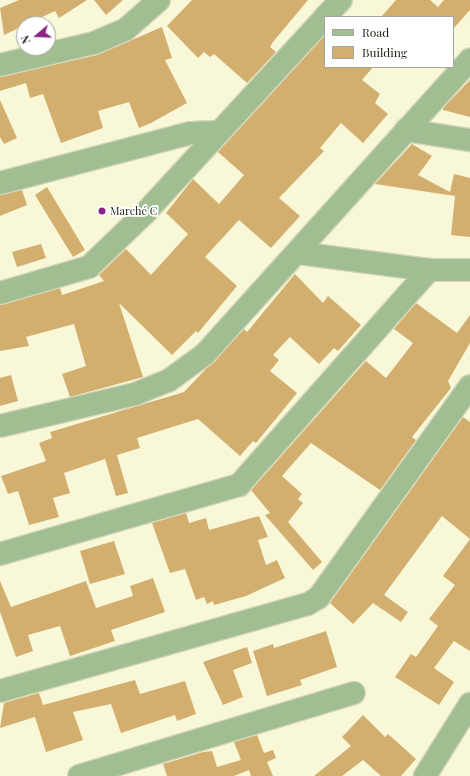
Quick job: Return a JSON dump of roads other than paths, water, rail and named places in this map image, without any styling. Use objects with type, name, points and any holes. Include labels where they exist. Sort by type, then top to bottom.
[{"type":"street","points":[[0,65],[94,43],[125,30],[159,0]]},
{"type":"street","points":[[326,16],[341,0]]},
{"type":"street","points":[[0,293],[90,267],[145,213],[217,132],[324,18]]},
{"type":"street","points":[[0,426],[135,394],[168,381],[205,354],[298,253],[406,130],[470,60]]},
{"type":"street","points":[[406,130],[470,140]]},
{"type":"street","points":[[0,183],[191,133],[217,132]]},
{"type":"street","points":[[298,253],[429,270],[470,270]]},
{"type":"street","points":[[0,554],[239,485],[429,270]]},
{"type":"street","points":[[0,692],[314,601],[470,386]]},
{"type":"street","points":[[79,776],[354,693]]},
{"type":"street","points":[[425,776],[470,704]]},
{"type":"place","name":"Marché C","points":[[102,211]]}]
